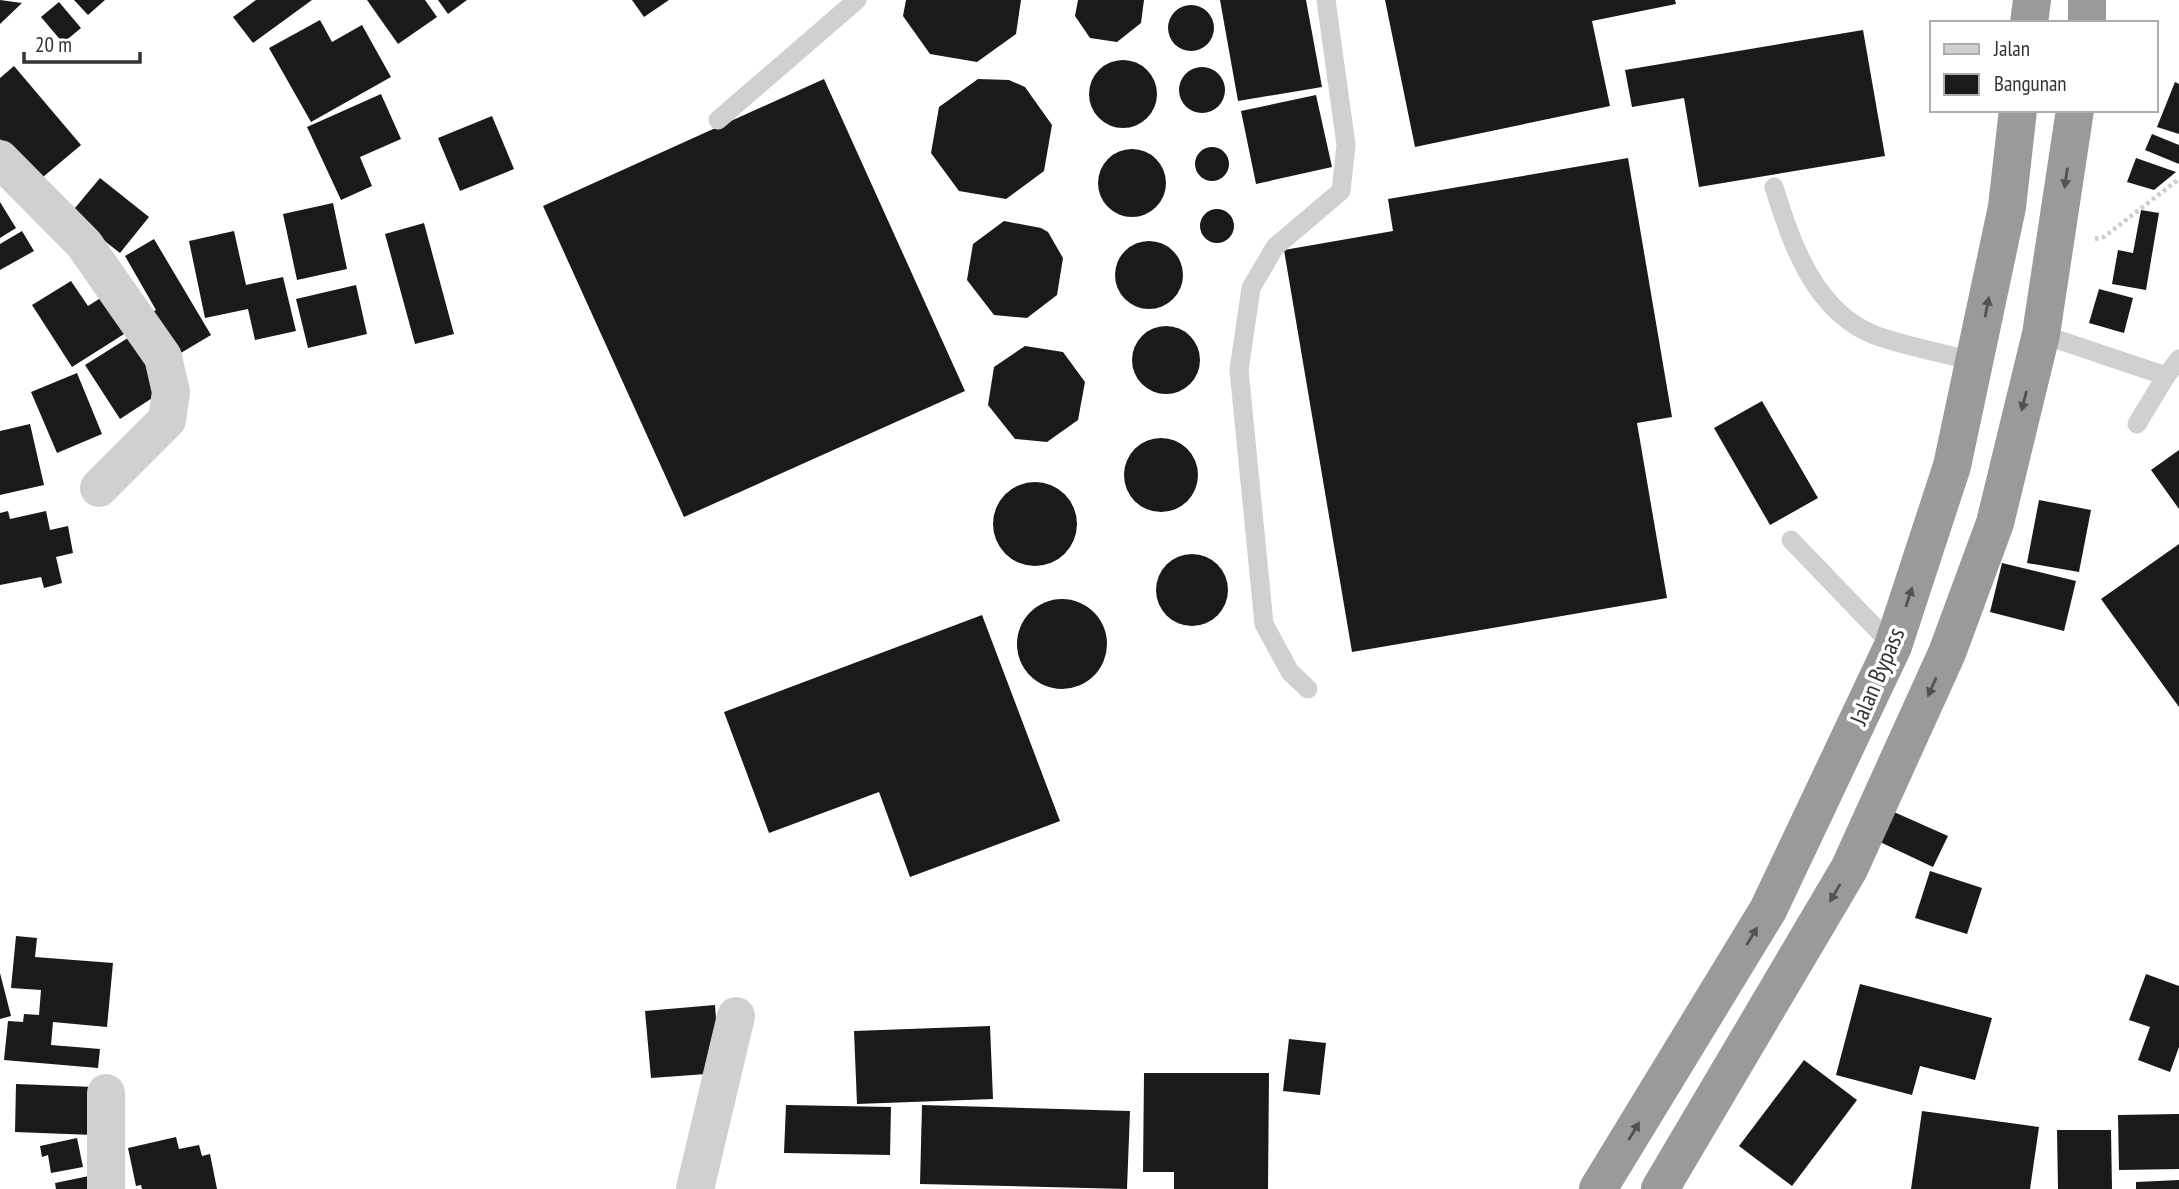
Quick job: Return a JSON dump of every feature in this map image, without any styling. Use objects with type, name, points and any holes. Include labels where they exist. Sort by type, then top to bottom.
[{"type":"highway","points":[[2029,21],[2032,0]]},
{"type":"highway","points":[[2087,0],[2087,21]]},
{"type":"highway","name":"Jalan Bypass","points":[[1598,1189],[1768,910],[1893,646],[1952,466],[2007,207],[2018,112]]},
{"type":"highway","points":[[1660,1189],[1849,869],[1947,653],[1995,523],[2041,334],[2075,112]]},
{"type":"highway","points":[[2007,207],[2058,234]]},
{"type":"street","points":[[0,159],[84,244],[163,358],[171,391],[167,420],[99,488]]},
{"type":"street","points":[[695,1189],[736,1016]]},
{"type":"street","points":[[106,1093],[106,1189]]},
{"type":"lane","points":[[718,120],[857,0]]},
{"type":"lane","points":[[1308,689],[1290,672],[1264,624],[1239,370],[1251,288],[1275,247],[1341,191],[1346,145],[1326,0]]},
{"type":"lane","points":[[1774,187],[1788,233],[1809,279],[1843,316],[1875,335],[1976,362]]},
{"type":"lane","points":[[2041,334],[2166,376]]},
{"type":"lane","points":[[2137,424],[2179,359]]},
{"type":"lane","points":[[1791,540],[1893,646]]},
{"type":"path","points":[[2058,234],[2105,237],[2179,179]]},
{"type":"building","points":[[0,0],[22,3],[0,24]]},
{"type":"building","points":[[74,0],[105,0],[88,15]]},
{"type":"building","points":[[256,0],[312,0],[253,43],[233,17]]},
{"type":"building","points":[[367,0],[425,0],[437,17],[398,44]]},
{"type":"building","points":[[438,0],[467,0],[448,14]]},
{"type":"building","points":[[632,0],[669,0],[644,17]]},
{"type":"building","points":[[906,0],[1021,0],[1016,34],[977,62],[930,54],[903,16]]},
{"type":"building","points":[[1078,0],[1144,0],[1141,23],[1117,42],[1090,38],[1075,16]]},
{"type":"building","points":[[1220,0],[1306,0],[1322,87],[1238,101]]},
{"type":"building","points":[[1385,0],[1675,0],[1676,4],[1592,21],[1610,106],[1415,147]]},
{"type":"building","points":[[59,2],[81,28],[63,43],[41,17]]},
{"type":"building","points":[[1191,5],[1207,12],[1214,28],[1207,44],[1191,51],[1175,44],[1168,28],[1175,12]]},
{"type":"building","points":[[320,20],[332,42],[362,25],[391,77],[311,122],[269,48]]},
{"type":"building","points":[[1863,30],[1885,156],[1699,187],[1684,98],[1632,107],[1625,70]]},
{"type":"building","points":[[1123,60],[1136,63],[1147,70],[1154,81],[1157,94],[1154,107],[1147,118],[1136,125],[1123,128],[1110,125],[1099,118],[1092,107],[1089,94],[1092,81],[1099,70],[1110,63]]},
{"type":"building","points":[[14,66],[81,145],[37,182],[0,139],[0,78]]},
{"type":"building","points":[[1202,67],[1219,73],[1225,90],[1219,107],[1202,113],[1185,107],[1179,90],[1185,73]]},
{"type":"building","points":[[824,79],[965,391],[684,517],[543,206]]},
{"type":"building","points":[[978,79],[1009,80],[1025,87],[1052,125],[1044,171],[1006,199],[959,191],[931,153],[939,107]]},
{"type":"building","points":[[2175,82],[2179,84],[2179,134],[2157,127]]},
{"type":"building","points":[[381,94],[401,139],[360,157],[372,186],[341,200],[307,127]]},
{"type":"building","points":[[1316,95],[1332,167],[1256,184],[1241,111]]},
{"type":"building","points":[[492,116],[514,169],[460,191],[438,138]]},
{"type":"building","points":[[2152,134],[2179,145],[2179,164],[2145,150]]},
{"type":"building","points":[[1212,147],[1224,152],[1229,164],[1224,176],[1212,181],[1200,176],[1195,164],[1200,152]]},
{"type":"building","points":[[1132,149],[1145,152],[1156,159],[1163,170],[1166,183],[1163,196],[1156,207],[1145,214],[1132,217],[1119,214],[1108,207],[1101,196],[1098,183],[1101,170],[1108,159],[1119,152]]},
{"type":"building","points":[[1628,158],[1672,417],[1637,423],[1667,598],[1352,652],[1284,250],[1393,231],[1388,199]]},
{"type":"building","points":[[2136,158],[2176,172],[2154,190],[2127,182]]},
{"type":"building","points":[[100,178],[149,217],[120,253],[70,214]]},
{"type":"building","points":[[0,202],[16,228],[0,238]]},
{"type":"building","points":[[333,203],[347,269],[297,280],[283,214]]},
{"type":"building","points":[[1217,209],[1229,214],[1234,226],[1229,238],[1217,243],[1205,238],[1200,226],[1205,214]]},
{"type":"building","points":[[2141,210],[2159,213],[2146,290],[2112,284],[2118,250],[2133,253]]},
{"type":"building","points":[[1004,221],[1041,228],[1048,232],[1063,258],[1057,295],[1027,318],[994,315],[967,280],[973,244]]},
{"type":"building","points":[[424,223],[454,334],[415,344],[385,234]]},
{"type":"building","points":[[22,231],[34,251],[0,270],[0,244]]},
{"type":"building","points":[[234,231],[246,285],[283,277],[296,331],[255,340],[248,309],[205,318],[189,241]]},
{"type":"building","points":[[154,239],[211,335],[169,360],[143,318],[156,310],[125,256]]},
{"type":"building","points":[[1149,241],[1162,244],[1173,251],[1180,262],[1183,275],[1180,288],[1173,299],[1162,306],[1149,309],[1136,306],[1125,299],[1118,288],[1115,275],[1118,262],[1125,251],[1136,244]]},
{"type":"building","points":[[71,281],[88,306],[110,292],[132,329],[72,367],[32,305]]},
{"type":"building","points":[[356,285],[367,334],[308,348],[296,299]]},
{"type":"building","points":[[2099,289],[2133,298],[2124,333],[2089,323]]},
{"type":"building","points":[[1166,326],[1179,329],[1190,336],[1197,347],[1200,360],[1197,373],[1190,384],[1179,391],[1166,394],[1153,391],[1142,384],[1135,373],[1132,360],[1135,347],[1142,336],[1153,329]]},
{"type":"building","points":[[131,336],[163,391],[120,419],[85,365]]},
{"type":"building","points":[[1025,346],[1063,352],[1085,382],[1078,420],[1047,442],[1015,439],[988,405],[994,367]]},
{"type":"building","points":[[77,373],[102,434],[57,453],[31,392]]},
{"type":"building","points":[[1762,401],[1818,498],[1770,525],[1714,428]]},
{"type":"building","points":[[30,424],[44,485],[0,495],[0,431]]},
{"type":"building","points":[[1161,438],[1182,444],[1192,454],[1198,475],[1192,496],[1182,506],[1161,512],[1140,506],[1130,496],[1124,475],[1130,454],[1140,444]]},
{"type":"building","points":[[2179,450],[2179,509],[2151,470]]},
{"type":"building","points":[[1027,482],[1043,482],[1059,489],[1070,500],[1077,516],[1074,540],[1065,554],[1043,566],[1027,566],[1011,559],[1000,548],[993,532],[993,516],[1000,500],[1011,489]]},
{"type":"building","points":[[2039,500],[2091,510],[2079,572],[2027,563]]},
{"type":"building","points":[[8,511],[10,519],[46,511],[50,530],[68,526],[73,553],[56,557],[62,583],[44,588],[41,577],[0,585],[0,513]]},
{"type":"building","points":[[2179,544],[2179,707],[2101,599]]},
{"type":"building","points":[[1199,554],[1218,564],[1226,576],[1226,604],[1218,616],[1206,624],[1185,626],[1166,616],[1158,604],[1156,583],[1166,564],[1178,556]]},
{"type":"building","points":[[2002,563],[2076,581],[2064,631],[1990,612]]},
{"type":"building","points":[[1062,599],[1079,603],[1094,612],[1103,627],[1107,644],[1103,661],[1094,676],[1079,685],[1062,689],[1045,685],[1030,676],[1021,661],[1017,644],[1021,627],[1030,612],[1045,603]]},
{"type":"building","points":[[982,615],[1060,821],[910,877],[879,792],[769,833],[724,712]]},
{"type":"building","points":[[1894,812],[1948,836],[1933,867],[1880,842]]},
{"type":"building","points":[[1930,871],[1982,888],[1967,934],[1915,918]]},
{"type":"building","points":[[16,936],[37,938],[35,957],[113,963],[107,1027],[53,1022],[51,1045],[100,1049],[98,1068],[4,1060],[8,1021],[23,1022],[24,1014],[39,1015],[41,990],[11,988]]},
{"type":"building","points":[[0,973],[11,1016],[0,1019]]},
{"type":"building","points":[[2146,974],[2179,986],[2179,1047],[2170,1072],[2138,1060],[2150,1027],[2129,1020]]},
{"type":"building","points":[[1860,984],[1992,1018],[1975,1080],[1920,1066],[1912,1095],[1836,1075]]},
{"type":"building","points":[[715,1005],[720,1073],[651,1078],[645,1011]]},
{"type":"building","points":[[990,1026],[993,1099],[857,1104],[854,1031]]},
{"type":"building","points":[[1289,1039],[1326,1043],[1320,1095],[1283,1091]]},
{"type":"building","points":[[1804,1060],[1857,1100],[1792,1186],[1739,1146]]},
{"type":"building","points":[[1144,1073],[1269,1073],[1268,1189],[1174,1189],[1174,1172],[1143,1172]]},
{"type":"building","points":[[16,1084],[94,1087],[93,1135],[15,1132]]},
{"type":"building","points":[[786,1105],[891,1107],[890,1155],[784,1153]]},
{"type":"building","points":[[922,1105],[1130,1111],[1127,1189],[920,1184]]},
{"type":"building","points":[[1922,1111],[2039,1127],[2030,1189],[1911,1189]]},
{"type":"building","points":[[2179,1114],[2179,1169],[2119,1170],[2118,1115]]},
{"type":"building","points":[[2057,1130],[2111,1130],[2112,1189],[2058,1189]]},
{"type":"building","points":[[176,1137],[179,1149],[199,1145],[202,1156],[210,1154],[217,1189],[142,1189],[141,1185],[136,1186],[128,1148]]},
{"type":"building","points":[[77,1138],[83,1167],[51,1173],[48,1155],[42,1157],[40,1146]]},
{"type":"building","points":[[89,1176],[91,1189],[56,1189],[55,1183]]},
{"type":"building","points":[[2179,1180],[2179,1189],[2136,1189],[2136,1182]]}]
